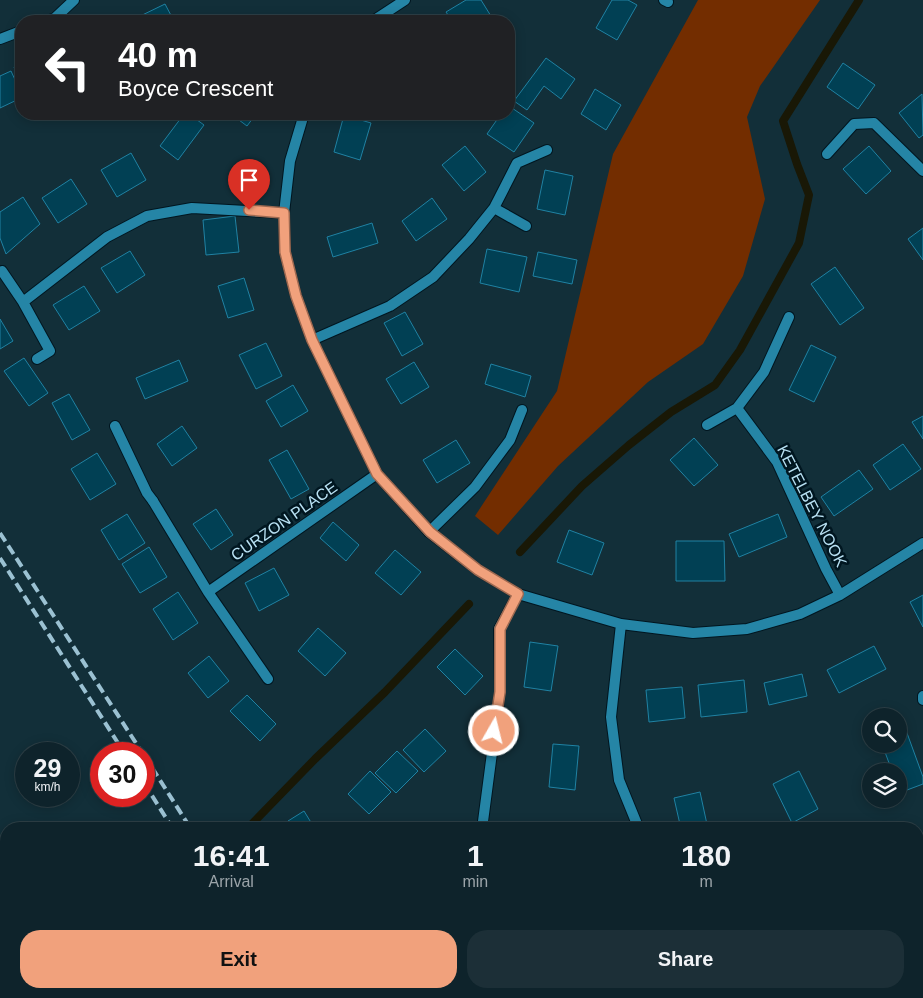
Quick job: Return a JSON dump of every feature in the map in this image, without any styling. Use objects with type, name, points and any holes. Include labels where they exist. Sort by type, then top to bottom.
[{"type":"street","points":[[58,15],[74,0]]},
{"type":"street","points":[[382,15],[405,0]]},
{"type":"street","points":[[0,40],[15,34]]},
{"type":"street","points":[[302,120],[290,161],[284,213],[285,252],[296,296],[312,340],[377,474],[430,532],[478,570],[518,594],[621,624],[693,633],[747,628],[800,614],[840,594],[923,543]]},
{"type":"street","points":[[827,154],[854,124],[874,123],[923,171]]},
{"type":"street","points":[[312,340],[390,306],[433,277],[469,240],[494,208],[517,162],[547,150]]},
{"type":"street","points":[[22,302],[106,237],[147,216],[192,208],[284,213]]},
{"type":"street","points":[[494,208],[526,226]]},
{"type":"street","points":[[2,271],[50,351],[37,359]]},
{"type":"street","points":[[707,425],[737,408],[764,372],[789,318]]},
{"type":"street","name":"KETELBEY NOOK","points":[[737,408],[777,462],[826,569],[840,594]]},
{"type":"street","points":[[430,532],[475,487],[510,440],[522,410]]},
{"type":"street","points":[[115,426],[147,493],[208,592],[268,679]]},
{"type":"street","name":"CURZON PLACE","points":[[208,592],[377,474]]},
{"type":"street","points":[[483,822],[500,692],[500,629],[518,594]]},
{"type":"street","points":[[621,624],[611,718],[619,780],[635,822]]},
{"type":"shaded area","points":[[698,0],[820,0],[760,86],[747,117],[765,199],[743,276],[703,344],[648,382],[558,466],[498,535],[475,516],[557,391],[613,154]]},
{"type":"building","points":[[466,0],[481,0],[490,15],[448,15],[446,12]]},
{"type":"building","points":[[612,0],[628,0],[637,5],[617,40],[596,28]]},
{"type":"building","points":[[165,4],[171,15],[142,15]]},
{"type":"building","points":[[546,58],[575,79],[561,99],[544,86],[527,110],[515,102]]},
{"type":"building","points":[[843,63],[875,85],[858,109],[827,87]]},
{"type":"building","points":[[11,71],[15,80],[15,101],[0,108],[0,76]]},
{"type":"building","points":[[595,89],[621,105],[606,130],[581,114]]},
{"type":"building","points":[[922,94],[923,135],[919,138],[899,113]]},
{"type":"building","points":[[515,110],[534,123],[514,152],[487,134],[497,120],[515,120]]},
{"type":"building","points":[[180,120],[197,120],[204,125],[178,160],[160,146]]},
{"type":"building","points":[[239,120],[252,120],[247,126]]},
{"type":"building","points":[[343,120],[361,120],[371,123],[360,160],[334,152]]},
{"type":"building","points":[[465,146],[486,172],[464,191],[442,165]]},
{"type":"building","points":[[869,146],[891,171],[866,194],[843,169]]},
{"type":"building","points":[[131,153],[146,180],[117,197],[101,170]]},
{"type":"building","points":[[545,170],[573,176],[565,215],[537,209]]},
{"type":"building","points":[[71,179],[87,204],[58,223],[42,198]]},
{"type":"building","points":[[23,197],[40,224],[6,254],[0,238],[0,212]]},
{"type":"building","points":[[432,198],[447,219],[416,241],[402,221]]},
{"type":"building","points":[[235,216],[239,252],[206,255],[203,220]]},
{"type":"building","points":[[372,223],[378,243],[333,257],[327,237]]},
{"type":"building","points":[[923,228],[923,260],[908,239]]},
{"type":"building","points":[[487,249],[527,257],[519,292],[480,283]]},
{"type":"building","points":[[130,251],[145,275],[117,293],[101,268]]},
{"type":"building","points":[[538,252],[577,260],[572,284],[533,276]]},
{"type":"building","points":[[835,267],[864,308],[840,325],[811,284]]},
{"type":"building","points":[[244,278],[254,310],[228,318],[218,286]]},
{"type":"building","points":[[84,286],[100,311],[69,330],[53,305]]},
{"type":"building","points":[[405,312],[423,344],[402,356],[384,323]]},
{"type":"building","points":[[0,319],[13,341],[0,349]]},
{"type":"building","points":[[266,343],[282,376],[256,389],[239,355]]},
{"type":"building","points":[[811,345],[836,357],[814,402],[789,390]]},
{"type":"building","points":[[24,358],[48,393],[29,406],[4,371]]},
{"type":"building","points":[[179,360],[188,381],[145,399],[136,378]]},
{"type":"building","points":[[414,362],[429,387],[401,404],[386,379]]},
{"type":"building","points":[[491,364],[531,376],[525,397],[485,384]]},
{"type":"building","points":[[293,385],[308,411],[281,427],[266,401]]},
{"type":"building","points":[[69,394],[90,430],[72,440],[52,403]]},
{"type":"building","points":[[923,416],[923,439],[912,422]]},
{"type":"building","points":[[182,426],[197,448],[172,466],[157,444]]},
{"type":"building","points":[[694,438],[718,465],[694,486],[670,460]]},
{"type":"building","points":[[456,440],[470,463],[437,483],[423,460]]},
{"type":"building","points":[[903,444],[921,469],[890,490],[873,465]]},
{"type":"building","points":[[287,450],[309,489],[291,499],[269,460]]},
{"type":"building","points":[[97,453],[116,484],[90,500],[71,469]]},
{"type":"building","points":[[859,470],[873,489],[834,516],[821,497]]},
{"type":"building","points":[[216,509],[233,535],[211,550],[193,524]]},
{"type":"building","points":[[127,514],[145,543],[119,560],[101,530]]},
{"type":"building","points":[[778,514],[787,537],[739,557],[729,534]]},
{"type":"building","points":[[333,522],[359,545],[346,561],[320,538]]},
{"type":"building","points":[[569,530],[604,543],[592,575],[557,562]]},
{"type":"building","points":[[676,541],[724,541],[725,581],[676,581]]},
{"type":"building","points":[[149,547],[167,577],[140,593],[122,564]]},
{"type":"building","points":[[395,550],[421,572],[401,595],[375,573]]},
{"type":"building","points":[[274,568],[289,595],[259,611],[245,583]]},
{"type":"building","points":[[178,592],[198,623],[173,640],[153,609]]},
{"type":"building","points":[[923,595],[923,627],[910,602]]},
{"type":"building","points":[[318,628],[346,653],[325,676],[298,651]]},
{"type":"building","points":[[530,642],[558,646],[551,691],[524,687]]},
{"type":"building","points":[[874,646],[886,669],[839,693],[827,670]]},
{"type":"building","points":[[455,649],[483,676],[465,695],[437,667]]},
{"type":"building","points":[[209,656],[229,681],[208,698],[188,673]]},
{"type":"building","points":[[802,674],[807,696],[769,705],[764,683]]},
{"type":"building","points":[[744,680],[747,712],[701,717],[698,685]]},
{"type":"building","points":[[682,687],[685,718],[649,722],[646,690]]},
{"type":"building","points":[[247,695],[276,724],[260,741],[230,711]]},
{"type":"building","points":[[425,729],[446,751],[424,772],[403,750]]},
{"type":"building","points":[[907,733],[923,777],[923,784],[907,790],[907,763],[889,763],[885,753],[907,753]]},
{"type":"building","points":[[553,744],[579,746],[575,790],[549,787]]},
{"type":"building","points":[[397,751],[418,771],[396,793],[375,773]]},
{"type":"building","points":[[370,771],[391,792],[369,814],[348,794]]},
{"type":"building","points":[[799,771],[818,809],[792,822],[773,784]]},
{"type":"building","points":[[700,792],[706,822],[679,822],[674,798]]},
{"type":"building","points":[[304,811],[311,822],[289,822]]},
{"type":"waterway","points":[[520,552],[582,486],[629,445],[671,412],[715,385],[740,350],[799,243],[809,195],[783,121],[859,0]]},
{"type":"waterway","points":[[254,822],[315,759],[385,692],[469,604]]},
{"type":"railway","points":[[0,533],[135,742]]},
{"type":"railway","points":[[0,558],[117,742]]},
{"type":"railway","points":[[155,772],[187,822]]},
{"type":"railway","points":[[155,800],[169,822]]},
{"type":"route","points":[[249,210],[284,213],[285,252],[296,296],[312,340],[377,474],[430,532],[478,570],[518,594],[500,629],[500,692],[494,731]]}]
